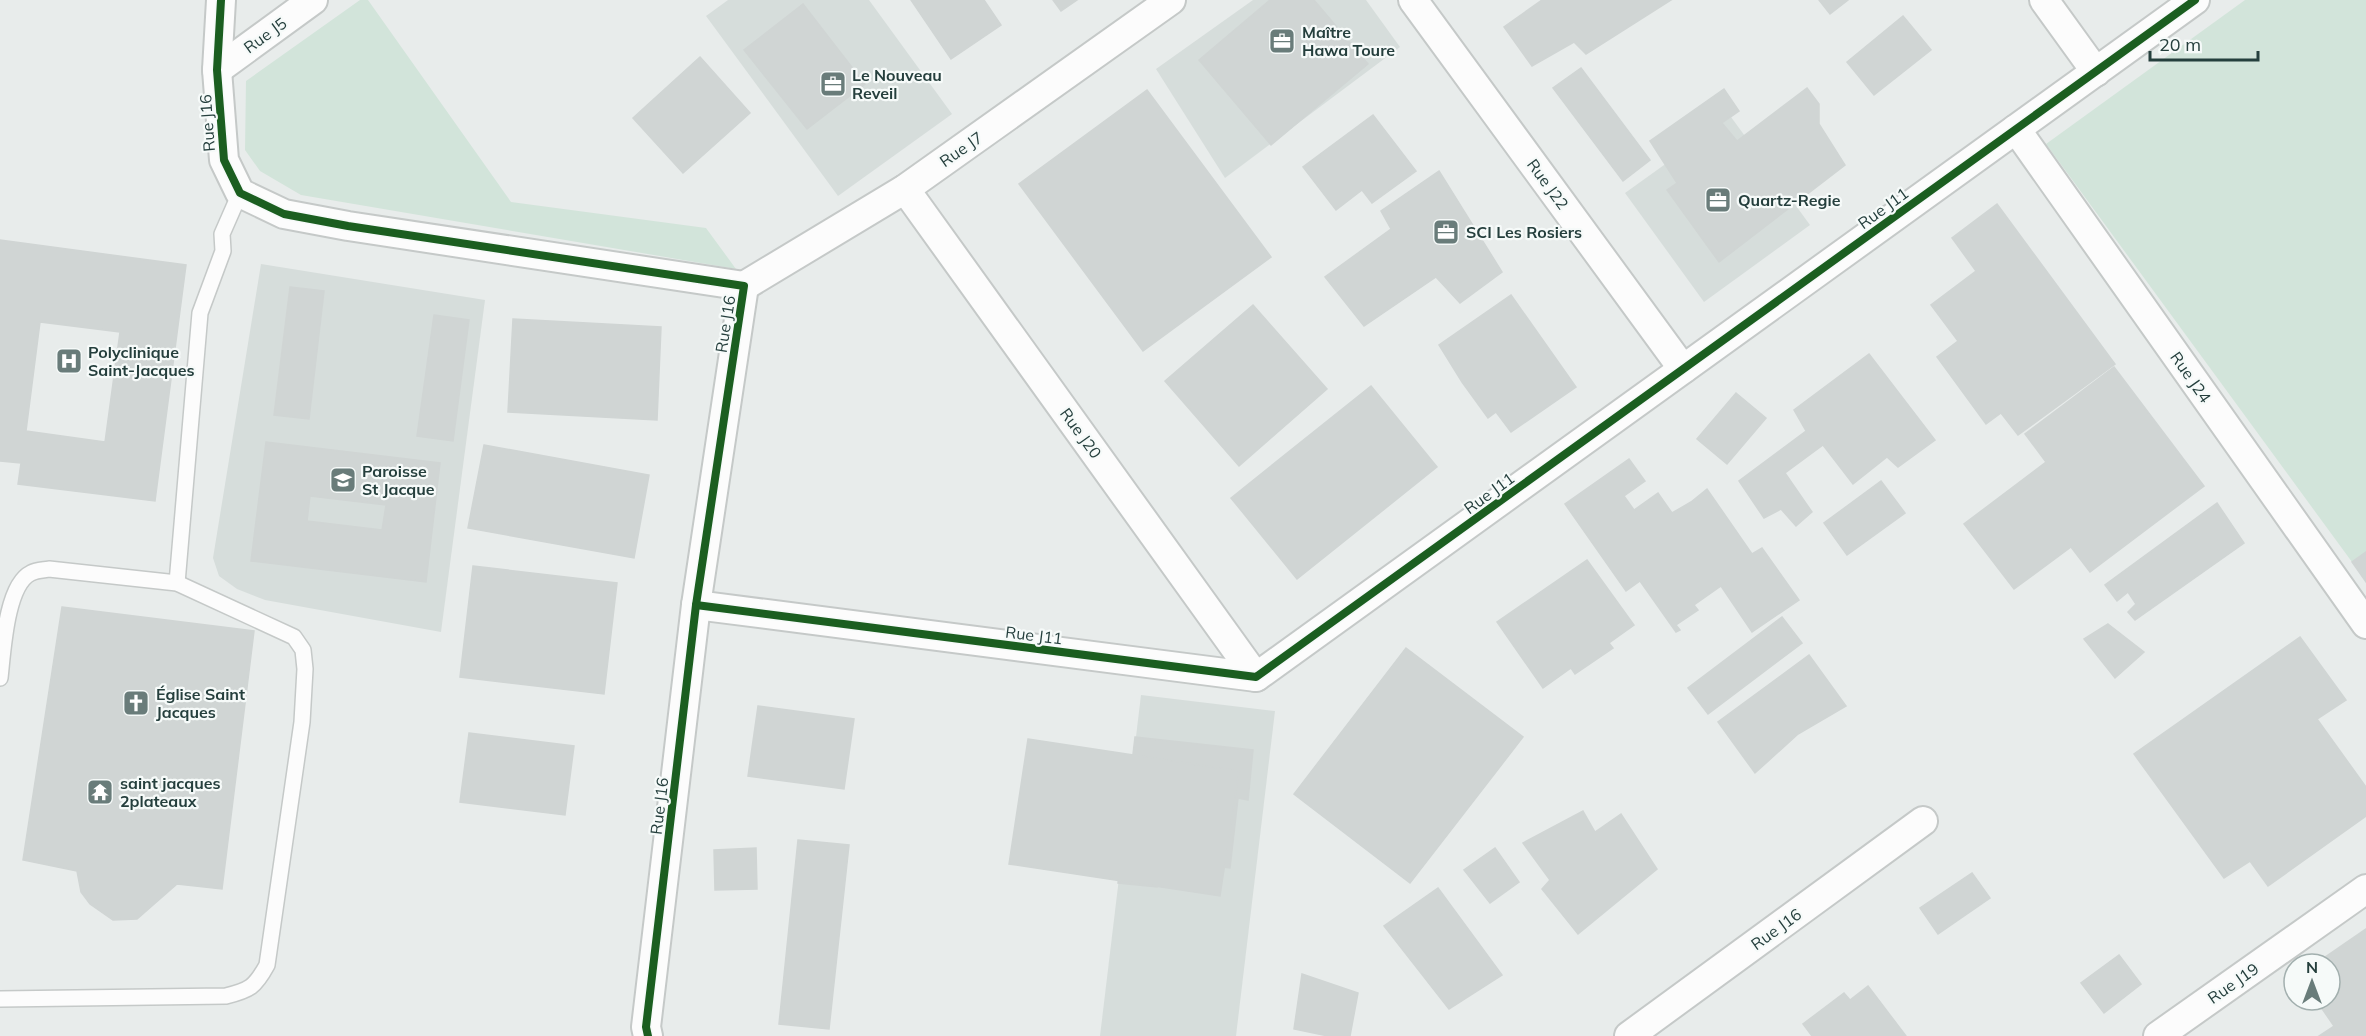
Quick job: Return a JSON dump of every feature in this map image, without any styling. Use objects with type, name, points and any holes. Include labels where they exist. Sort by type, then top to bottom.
[{"type":"street","name":"Rue J16","points":[[221,0],[217,70],[224,160],[240,193],[284,214],[326,222],[744,286],[696,605],[646,1028],[648,1036]]},
{"type":"street","name":"Rue J5","points":[[217,70],[313,0]]},
{"type":"street","name":"Rue J7","points":[[744,286],[905,189],[1170,0]]},
{"type":"street","name":"Rue J22","points":[[1413,0],[1683,369]]},
{"type":"street","points":[[2044,0],[2096,72]]},
{"type":"street","name":"Rue J11","points":[[696,605],[1256,677],[2195,0]]},
{"type":"street","name":"Rue J24","points":[[2016,129],[2366,624]]},
{"type":"street","name":"Rue J20","points":[[905,189],[1256,677]]},
{"type":"street","name":"Rue J16","points":[[1629,1036],[1923,821]]},
{"type":"street","name":"Rue J19","points":[[2158,1036],[2366,889]]},
{"type":"lane","points":[[177,583],[200,313],[223,251],[222,234],[240,193]]},
{"type":"lane","points":[[0,678],[13,598],[20,584],[30,573],[49,569],[177,583],[294,637],[303,650],[305,669],[302,722],[267,965],[256,984],[247,990],[226,996],[0,999]]},
{"type":"shaded area","points":[[728,0],[869,0],[952,114],[838,196],[706,16]]},
{"type":"shaded area","points":[[1253,0],[1366,0],[1400,47],[1225,178],[1156,69]]},
{"type":"shaded area","points":[[1731,117],[1810,225],[1704,302],[1625,193]]},
{"type":"shaded area","name":"Paroisse St Jacque","points":[[261,264],[485,300],[441,632],[265,600],[237,589],[219,576],[213,558]]},
{"type":"shaded area","points":[[1141,695],[1275,711],[1236,1036],[1100,1036]]},
{"type":"green space","points":[[360,0],[368,0],[511,202],[706,228],[736,269],[301,195],[260,171],[245,150],[246,81]]},
{"type":"green space","points":[[2245,0],[2366,0],[2366,552],[2352,562],[2046,144]]},
{"type":"building","points":[[911,0],[984,0],[1001,25],[951,59]]},
{"type":"building","points":[[1053,0],[1077,0],[1061,11]]},
{"type":"building","points":[[1270,0],[1314,0],[1368,64],[1271,145],[1199,60]]},
{"type":"building","points":[[1542,0],[1671,0],[1586,54],[1574,42],[1532,66],[1504,27]]},
{"type":"building","points":[[1819,0],[1848,0],[1830,14]]},
{"type":"building","points":[[803,4],[865,84],[807,129],[744,50]]},
{"type":"building","points":[[1903,16],[1931,50],[1874,95],[1847,62]]},
{"type":"building","points":[[700,57],[750,113],[683,173],[633,118]]},
{"type":"building","points":[[1581,68],[1650,160],[1623,181],[1553,88]]},
{"type":"building","points":[[1807,88],[1819,104],[1819,124],[1845,165],[1719,262],[1667,190],[1677,183],[1650,141],[1724,89],[1739,111],[1722,123],[1737,141]]},
{"type":"building","points":[[1147,90],[1271,257],[1143,351],[1019,184]]},
{"type":"building","points":[[1373,115],[1416,171],[1372,203],[1362,190],[1336,210],[1303,167]]},
{"type":"building","points":[[1439,171],[1502,272],[1460,303],[1436,277],[1364,326],[1325,277],[1391,229],[1381,211]]},
{"type":"building","points":[[1997,204],[2115,364],[2018,435],[2001,413],[1986,424],[1937,357],[1958,341],[1931,305],[1976,271],[1952,238]]},
{"type":"building","points":[[0,240],[186,265],[155,501],[18,484],[21,463],[0,461]],"holes":[[[40,322],[120,332],[105,442],[26,431]]]},
{"type":"building","points":[[290,287],[324,291],[309,419],[274,415]]},
{"type":"building","points":[[1511,295],[1576,387],[1511,432],[1496,412],[1488,418],[1439,345]]},
{"type":"building","points":[[1253,305],[1327,389],[1239,466],[1165,381]]},
{"type":"building","points":[[434,315],[469,320],[453,441],[417,436]]},
{"type":"building","points":[[513,319],[661,327],[657,420],[508,412]]},
{"type":"building","points":[[1869,354],[1935,440],[1898,467],[1887,457],[1853,484],[1823,445],[1785,473],[1812,512],[1796,526],[1781,509],[1764,518],[1739,481],[1806,431],[1794,410]]},
{"type":"building","points":[[2114,367],[2204,486],[2090,572],[2071,547],[2014,589],[1964,524],[2046,462],[2025,434]]},
{"type":"building","points":[[1371,386],[1437,467],[1297,579],[1231,498]]},
{"type":"building","points":[[1736,393],[1766,418],[1727,464],[1697,439]]},
{"type":"building","points":[[266,442],[440,463],[426,582],[251,561]],"holes":[[[310,496],[386,505],[382,530],[307,521]]]},
{"type":"building","points":[[484,445],[649,475],[634,558],[468,528]]},
{"type":"building","points":[[1629,459],[1645,481],[1624,496],[1634,510],[1658,493],[1672,513],[1707,489],[1752,554],[1762,548],[1799,600],[1752,632],[1721,586],[1694,605],[1698,610],[1676,625],[1680,630],[1676,632],[1640,581],[1626,591],[1565,504]]},
{"type":"building","points":[[1881,481],[1905,513],[1847,555],[1824,523]]},
{"type":"building","points":[[2217,503],[2244,543],[2135,620],[2128,612],[2136,604],[2128,592],[2117,601],[2105,585]]},
{"type":"building","points":[[2366,552],[2366,582],[2352,562]]},
{"type":"building","points":[[1587,560],[1634,625],[1609,643],[1613,648],[1575,674],[1571,668],[1543,688],[1497,622]]},
{"type":"building","points":[[473,566],[617,583],[604,694],[460,677]]},
{"type":"building","points":[[62,607],[254,631],[222,889],[177,884],[137,919],[113,920],[90,904],[81,892],[77,871],[23,860]]},
{"type":"building","points":[[1782,617],[1802,643],[1708,714],[1688,688]]},
{"type":"building","points":[[2108,624],[2144,652],[2115,678],[2084,639]]},
{"type":"building","points":[[2300,637],[2346,700],[2317,719],[2366,787],[2366,816],[2268,886],[2250,861],[2224,878],[2134,754]]},
{"type":"building","points":[[1406,648],[1523,737],[1410,883],[1294,794]]},
{"type":"building","points":[[1809,655],[1846,706],[1798,734],[1755,773],[1718,722]]},
{"type":"building","points":[[758,706],[854,719],[844,789],[748,776]]},
{"type":"building","points":[[469,733],[574,746],[565,815],[460,802]]},
{"type":"building","points":[[1135,737],[1253,750],[1248,800],[1238,798],[1230,868],[1189,863],[1190,852],[1177,850],[1183,792],[1169,791],[1157,887],[1118,883]]},
{"type":"building","points":[[1028,739],[1239,771],[1220,896],[1009,864]]},
{"type":"building","points":[[1583,811],[1595,832],[1621,814],[1657,869],[1578,934],[1542,889],[1550,880],[1523,843]]},
{"type":"building","points":[[798,840],[849,845],[829,1029],[779,1024]]},
{"type":"building","points":[[756,848],[757,889],[715,890],[714,850]]},
{"type":"building","points":[[1495,848],[1519,882],[1490,903],[1464,870]]},
{"type":"building","points":[[1972,873],[1990,898],[1938,934],[1920,908]]},
{"type":"building","points":[[1438,888],[1502,975],[1449,1009],[1384,926]]},
{"type":"building","points":[[2366,929],[2366,1036],[2319,1036],[2334,1026],[2324,1012],[2342,1012],[2342,952],[2332,952]]},
{"type":"building","points":[[2119,955],[2141,984],[2104,1013],[2081,983]]},
{"type":"building","points":[[1302,974],[1358,993],[1350,1036],[1328,1036],[1294,1029]]},
{"type":"building","points":[[1868,986],[1906,1036],[1812,1036],[1803,1024],[1844,993],[1850,1000]]},
{"type":"cycle path","points":[[221,0],[217,70],[224,160],[240,193],[284,214],[348,226],[744,286],[696,605],[646,1027],[648,1036]]},
{"type":"cycle path","points":[[696,605],[1256,677],[2195,0]]},
{"type":"place","name":"Maître Hawa Toure","points":[[1282,41]]},
{"type":"place","name":"Le Nouveau Reveil","points":[[833,84]]},
{"type":"place","name":"Quartz-Regie","points":[[1718,200]]},
{"type":"place","name":"SCI Les Rosiers","points":[[1446,232]]},
{"type":"place","name":"Polyclinique Saint-Jacques","points":[[69,361]]},
{"type":"place","name":"Paroisse St Jacque","points":[[343,480]]},
{"type":"place","name":"Église Saint Jacques","points":[[136,703]]},
{"type":"place","name":"saint jacques 2plateaux","points":[[100,792]]}]
